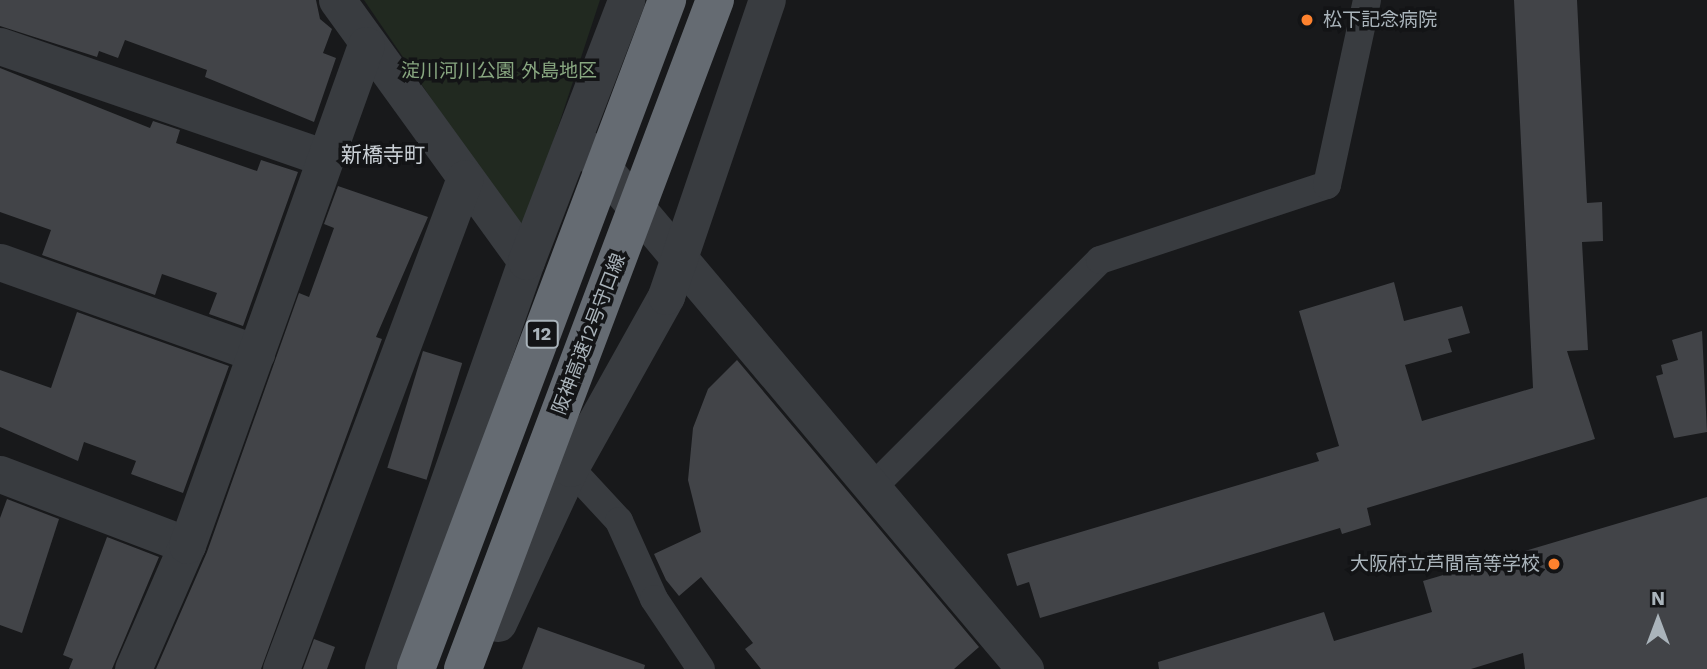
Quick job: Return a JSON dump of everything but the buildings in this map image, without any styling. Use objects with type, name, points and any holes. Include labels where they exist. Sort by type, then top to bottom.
[{"type":"highway","name":"12","points":[[416,669],[667,0]]},
{"type":"highway","name":"阪神高速12号守口線","points":[[463,669],[715,0]]},
{"type":"street","points":[[337,0],[366,45],[526,261]]},
{"type":"street","points":[[383,669],[526,261],[626,0]]},
{"type":"street","points":[[481,669],[570,468],[666,296],[676,257],[767,0]]},
{"type":"street","points":[[875,485],[1100,260],[1327,185],[1367,0]]},
{"type":"street","points":[[133,669],[187,545],[366,45]]},
{"type":"street","points":[[0,46],[325,158]]},
{"type":"street","points":[[575,135],[676,257],[875,485],[1025,669]]},
{"type":"street","points":[[281,669],[465,178]]},
{"type":"street","points":[[0,262],[256,353]]},
{"type":"street","points":[[570,468],[619,522],[654,599],[701,669]]},
{"type":"street","points":[[0,474],[187,545]]},
{"type":"green space","name":"淀川河川公園 外島地区","points":[[364,0],[600,0],[523,233]]},
{"type":"place","name":"松下記念病院","points":[[1307,20]]},
{"type":"place","name":"大阪府立芦間高等学校","points":[[1554,564]]},
{"type":"district","name":"新橋寺町","points":[[383,155]]}]
